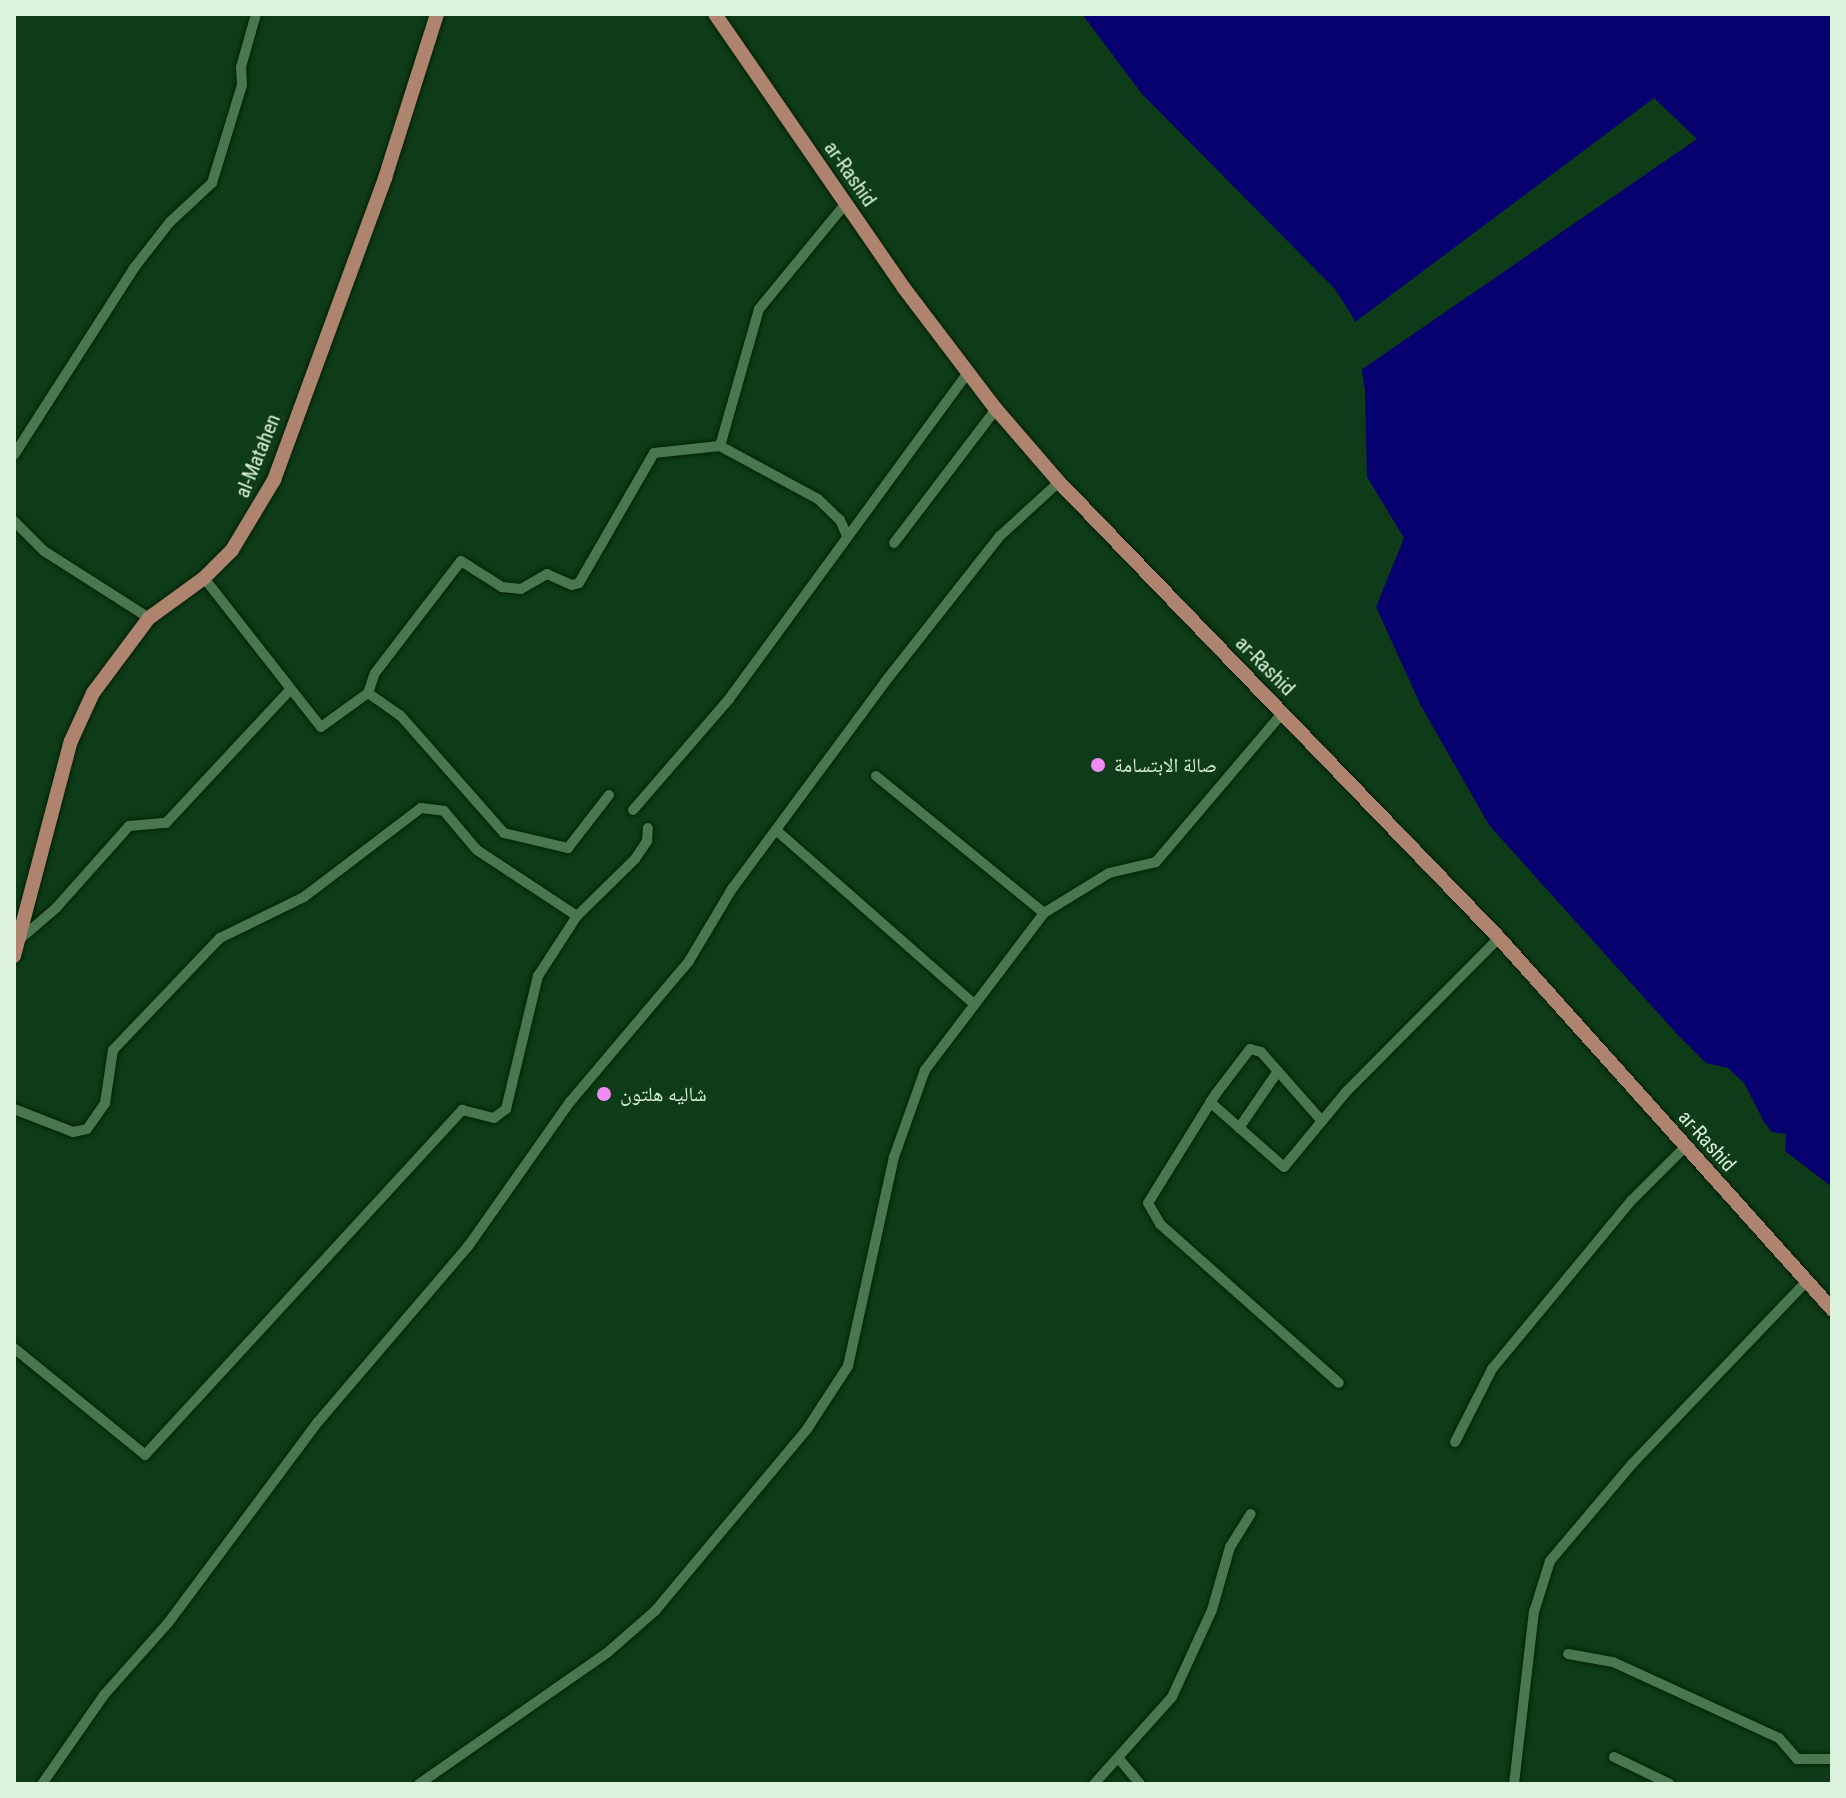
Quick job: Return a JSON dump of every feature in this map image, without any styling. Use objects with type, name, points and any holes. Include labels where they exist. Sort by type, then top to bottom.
[{"type":"main road","name":"al-Matahen","points":[[14,956],[80,718],[108,669],[149,618],[204,578],[232,550],[274,480],[385,178],[437,14]]},
{"type":"main road","name":"ar-Rashid","points":[[715,14],[846,203],[996,409],[1059,482],[1499,938],[1832,1309]]},
{"type":"street","points":[[14,455],[134,268],[170,222],[212,183],[242,85],[241,67],[256,14]]},
{"type":"street","points":[[720,446],[759,309],[846,203]]},
{"type":"street","points":[[633,810],[729,699],[969,371]]},
{"type":"street","points":[[894,543],[996,409]]},
{"type":"street","points":[[204,578],[289,691],[321,727],[368,693],[375,673],[461,561],[502,587],[521,589],[553,574],[576,585],[654,453],[720,446],[818,499],[840,520],[847,536]]},
{"type":"street","points":[[42,1784],[104,1695],[168,1623],[318,1422],[469,1245],[570,1102],[689,961],[776,830],[1000,536],[1059,482]]},
{"type":"street","points":[[14,521],[44,551],[149,618]]},
{"type":"street","points":[[20,939],[56,908],[129,826],[166,823],[289,691]]},
{"type":"street","points":[[368,693],[400,715],[504,833],[568,848],[609,795]]},
{"type":"street","points":[[419,1784],[607,1653],[655,1611],[807,1429],[848,1366],[894,1157],[925,1070],[1044,913],[1109,873],[1156,862],[1283,712]]},
{"type":"street","points":[[876,776],[1044,913]]},
{"type":"street","points":[[14,1109],[73,1132],[87,1129],[105,1103],[113,1050],[220,938],[304,897],[421,808],[444,811],[477,850],[577,916]]},
{"type":"street","points":[[14,1348],[145,1455],[462,1110],[501,1116],[517,1074],[538,976],[577,916],[635,859],[647,841],[648,828]]},
{"type":"street","points":[[776,830],[974,1004]]},
{"type":"street","points":[[1210,1102],[1284,1167],[1321,1120],[1499,938]]},
{"type":"street","points":[[1321,1120],[1258,1050],[1250,1049],[1210,1102],[1148,1203],[1160,1224],[1339,1383]]},
{"type":"street","points":[[1239,1128],[1278,1071]]},
{"type":"street","points":[[1455,1442],[1492,1369],[1632,1200],[1686,1146]]},
{"type":"street","points":[[1514,1784],[1534,1612],[1550,1561],[1632,1464],[1807,1281]]},
{"type":"street","points":[[1094,1784],[1120,1760],[1172,1697],[1206,1626],[1230,1547],[1251,1514]]},
{"type":"street","points":[[1568,1654],[1589,1653],[1613,1662],[1779,1738],[1797,1759],[1832,1759]]},
{"type":"street","points":[[1614,1757],[1670,1784]]},
{"type":"street","points":[[1120,1760],[1140,1784]]},
{"type":"shaded area","points":[[1082,14],[1832,14],[1832,1187],[1785,1151],[1786,1134],[1772,1132],[1744,1083],[1728,1068],[1706,1063],[1676,1033],[1489,825],[1421,706],[1376,607],[1404,538],[1367,477],[1365,391],[1354,319],[1335,289],[1142,94]]},
{"type":"pier","points":[[1654,98],[1697,139],[1358,372],[1351,325]]},
{"type":"place","name":"صالة الابتسامة","points":[[1098,765]]},
{"type":"place","name":"شاليه هلتون","points":[[604,1094]]}]
